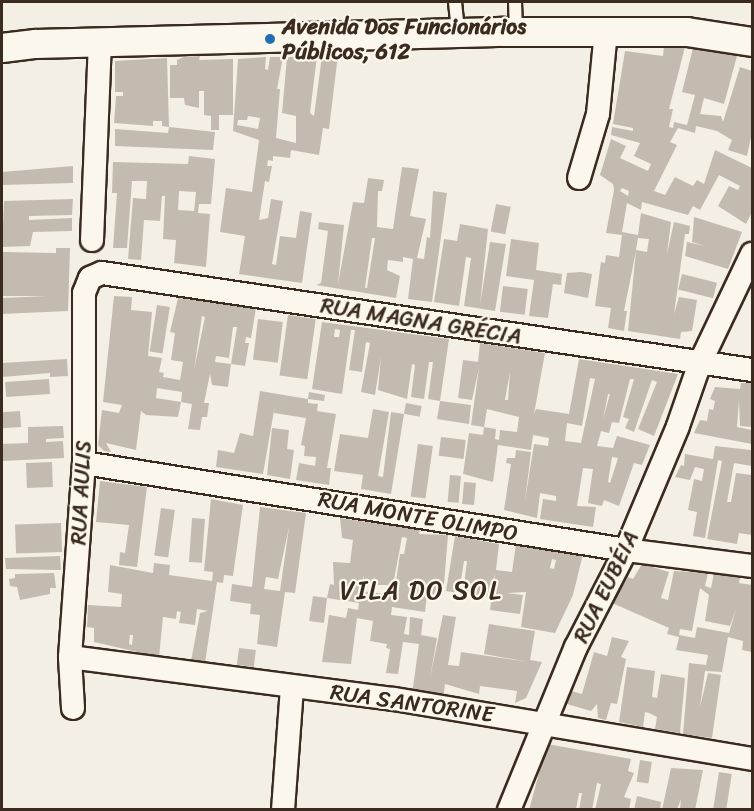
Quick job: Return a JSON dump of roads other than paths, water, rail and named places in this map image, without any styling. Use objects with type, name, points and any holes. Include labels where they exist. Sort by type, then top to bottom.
[{"type":"street","points":[[579,178],[598,114],[606,31]]},
{"type":"street","points":[[2,48],[100,42],[606,31],[714,33],[753,42]]},
{"type":"street","points":[[92,240],[100,42]]},
{"type":"street","name":"RUA EUBÉIA","points":[[509,810],[543,723],[626,550],[678,426],[700,363],[753,254]]},
{"type":"street","name":"RUA MAGNA GRÉCIA","points":[[90,278],[102,273],[753,369]]},
{"type":"street","name":"RUA AULIS","points":[[73,708],[70,657],[84,463],[84,293],[90,278]]},
{"type":"street","name":"RUA MONTE OLIMPO","points":[[84,463],[626,550],[753,566]]},
{"type":"street","name":"RUA SANTORINE","points":[[70,657],[543,723],[753,759]]},
{"type":"street","points":[[283,810],[291,687]]},
{"type":"lane","points":[[455,2],[458,33]]},
{"type":"lane","points":[[515,2],[516,32]]},
{"type":"place","name":"Avenida Dos Funcionários Públicos, 612","points":[[270,39]]},
{"type":"district","name":"VILA DO SOL","points":[[421,591]]}]
